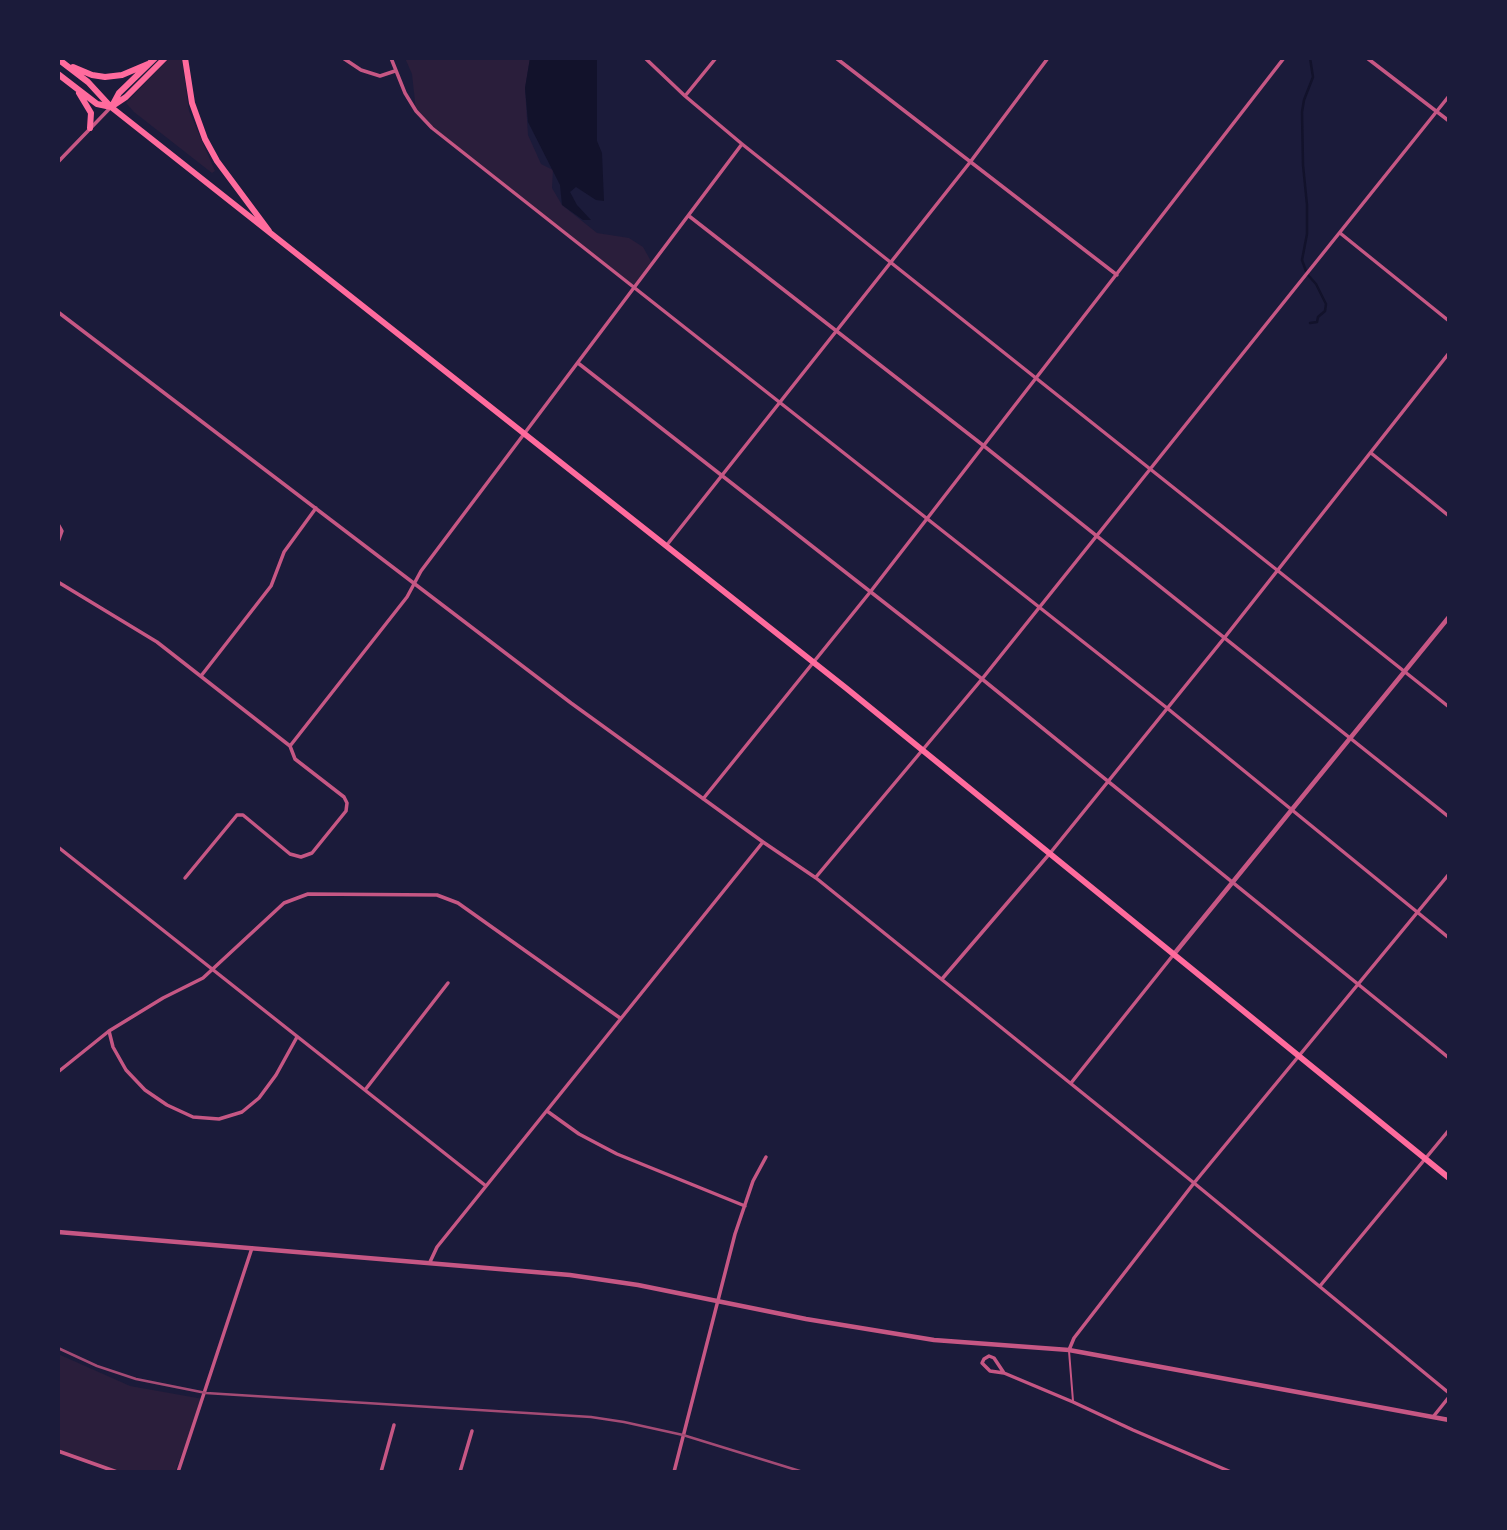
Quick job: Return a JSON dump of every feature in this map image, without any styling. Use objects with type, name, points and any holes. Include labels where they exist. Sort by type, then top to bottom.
[{"type":"main road","points":[[111,107],[119,93],[155,58]]},
{"type":"main road","points":[[58,74],[97,104],[111,107],[127,97],[165,58]]},
{"type":"main road","points":[[185,58],[192,103],[205,139],[217,161],[272,235]]},
{"type":"main road","points":[[60,60],[92,75],[105,77],[122,75],[148,64]]},
{"type":"main road","points":[[60,60],[89,82],[111,107],[923,749],[1449,1178]]},
{"type":"main road","points":[[76,88],[91,113],[90,128]]},
{"type":"street","points":[[343,58],[361,71],[380,75],[395,71]]},
{"type":"street","points":[[391,58],[416,111],[432,128],[1167,708],[1449,939]]},
{"type":"street","points":[[645,58],[742,144],[1449,707]]},
{"type":"street","points":[[685,96],[716,58]]},
{"type":"street","points":[[836,58],[1117,275]]},
{"type":"street","points":[[666,546],[971,161],[1048,58]]},
{"type":"street","points":[[703,799],[927,519],[1284,58]]},
{"type":"street","points":[[1367,58],[1449,121]]},
{"type":"street","points":[[816,878],[982,679],[1449,96]]},
{"type":"street","points":[[58,162],[111,107]]},
{"type":"street","points":[[290,746],[407,597],[421,571],[742,144]]},
{"type":"street","points":[[688,216],[1097,535],[1449,817]]},
{"type":"street","points":[[1340,233],[1449,321]]},
{"type":"street","points":[[58,312],[571,703],[816,878],[942,979],[1320,1286],[1449,1395],[1433,1417]]},
{"type":"street","points":[[942,979],[1109,781],[1279,571],[1449,354]]},
{"type":"street","points":[[578,363],[982,679],[1449,1058]]},
{"type":"street","points":[[1371,453],[1449,516]]},
{"type":"street","points":[[201,676],[271,586],[284,552],[316,508]]},
{"type":"street","points":[[58,524],[62,531],[58,542]]},
{"type":"street","points":[[58,582],[157,642],[290,746],[295,759],[344,797],[347,803],[346,811],[312,853],[301,857],[290,854],[243,815],[237,815],[185,878]]},
{"type":"street","points":[[1071,1083],[1449,617]]},
{"type":"street","points":[[430,1262],[437,1247],[763,842]]},
{"type":"street","points":[[58,847],[486,1186]]},
{"type":"street","points":[[1069,1350],[1074,1338],[1194,1183],[1449,874]]},
{"type":"street","points":[[58,1072],[108,1031],[203,978],[284,904],[308,894],[437,895],[458,904],[620,1018]]},
{"type":"street","points":[[365,1090],[448,984]]},
{"type":"street","points":[[108,1031],[113,1047],[126,1070],[145,1090],[167,1105],[193,1117],[219,1119],[242,1112],[259,1098],[276,1075],[297,1037]]},
{"type":"street","points":[[547,1111],[579,1134],[611,1151],[745,1206]]},
{"type":"street","points":[[1320,1286],[1449,1130]]},
{"type":"street","points":[[674,1472],[732,1243],[753,1181],[766,1157]]},
{"type":"street","points":[[58,1232],[570,1275],[934,1340],[1069,1350],[1449,1420]]},
{"type":"street","points":[[177,1472],[252,1248]]},
{"type":"street","points":[[1004,1373],[993,1358],[989,1356],[984,1359],[982,1363],[990,1371],[1004,1373],[1231,1472]]},
{"type":"street","points":[[381,1472],[394,1425]]},
{"type":"street","points":[[460,1472],[471,1431]]},
{"type":"street","points":[[58,1451],[117,1472]]},
{"type":"lane","points":[[1069,1350],[1073,1402]]},
{"type":"shaded area","points":[[169,58],[182,58],[189,111],[215,171],[212,173],[126,103]]},
{"type":"shaded area","points":[[405,58],[530,58],[525,88],[528,135],[541,164],[553,170],[552,188],[562,205],[597,233],[629,238],[643,247],[652,263],[634,288],[432,128],[416,111],[412,74]]},
{"type":"shaded area","points":[[530,58],[597,58],[597,141],[602,153],[604,201],[596,200],[576,187],[570,192],[577,205],[591,220],[583,220],[562,205],[560,185],[528,122],[525,88]]},
{"type":"shaded area","points":[[58,1354],[130,1386],[203,1399],[175,1472],[118,1472],[58,1451]]},
{"type":"waterway","points":[[1310,58],[1313,77],[1302,112],[1307,234],[1302,260],[1307,274],[1316,284],[1326,304],[1325,311],[1318,317],[1317,322],[1310,323]]},
{"type":"railway","points":[[58,1348],[97,1366],[136,1379],[206,1393],[591,1417],[683,1435],[803,1472]]}]
